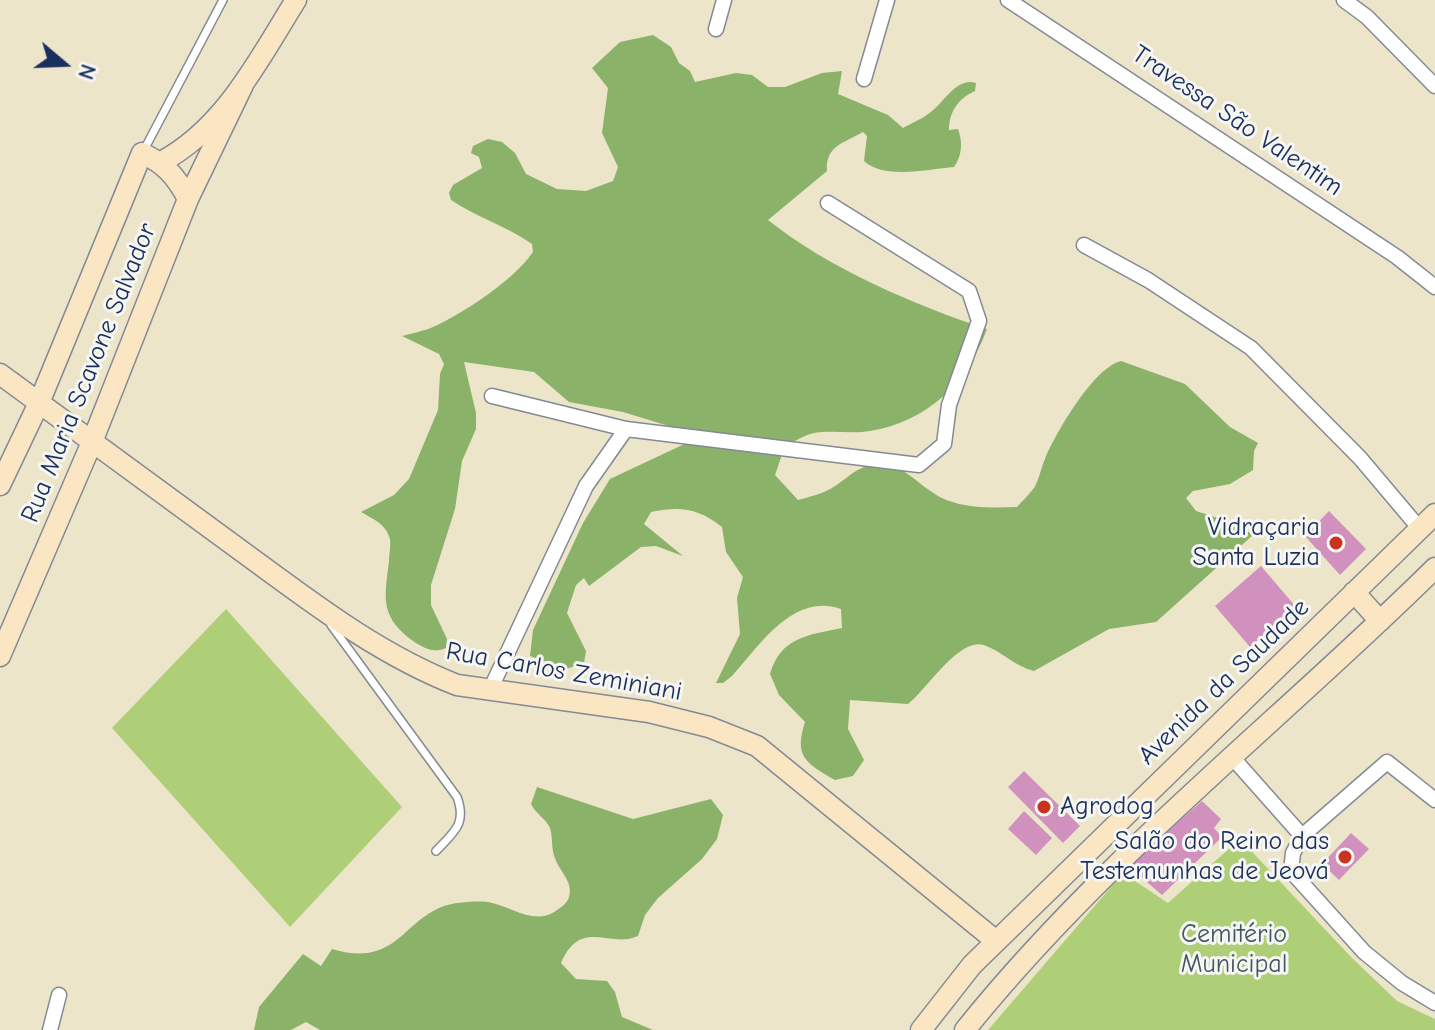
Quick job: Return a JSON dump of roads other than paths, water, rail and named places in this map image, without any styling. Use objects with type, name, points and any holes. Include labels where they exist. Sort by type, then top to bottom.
[{"type":"main road","points":[[161,162],[184,150],[205,132],[243,85],[296,0]]},
{"type":"main road","name":"Rua Maria Scavone Salvador","points":[[0,656],[92,442],[188,199],[243,85]]},
{"type":"main road","points":[[0,485],[39,403],[142,153],[161,162],[176,177],[188,199]]},
{"type":"main road","name":"Rua Carlos Zeminiani","points":[[0,374],[319,609],[428,674],[457,685],[649,712],[709,727],[757,746],[996,941]]},
{"type":"main road","name":"Avenida da Saudade","points":[[921,1030],[972,965],[1428,521]]},
{"type":"main road","points":[[965,1030],[1005,980],[1138,844],[1435,568]]},
{"type":"main road","points":[[1354,592],[1380,621]]},
{"type":"street","points":[[716,29],[724,0]]},
{"type":"street","points":[[864,79],[887,0]]},
{"type":"street","name":"Travessa São Valentim","points":[[1008,0],[1397,257],[1435,287]]},
{"type":"street","points":[[1344,0],[1367,17],[1435,86]]},
{"type":"street","points":[[492,396],[626,429],[919,465],[944,444],[949,405],[979,321],[969,291],[828,203]]},
{"type":"street","points":[[1084,245],[1148,280],[1251,348],[1360,458],[1428,521]]},
{"type":"street","points":[[490,690],[586,486],[626,429]]},
{"type":"street","points":[[1232,757],[1302,836]]},
{"type":"street","points":[[1435,800],[1387,762],[1302,836],[1293,853],[1291,871],[1364,952],[1402,983],[1435,1003]]},
{"type":"street","points":[[50,1030],[59,995]]},
{"type":"lane","points":[[142,153],[223,0]]},
{"type":"lane","points":[[319,609],[457,797],[463,812],[458,828],[436,851]]},
{"type":"place","name":"Vidraçaria Santa Luzia","points":[[1336,543]]},
{"type":"place","name":"Agrodog","points":[[1044,807]]},
{"type":"place","name":"Salão do Reino das Testemunhas de Jeová","points":[[1345,857]]},
{"type":"park label","name":"Cemitério Municipal","points":[[1234,950]]}]
